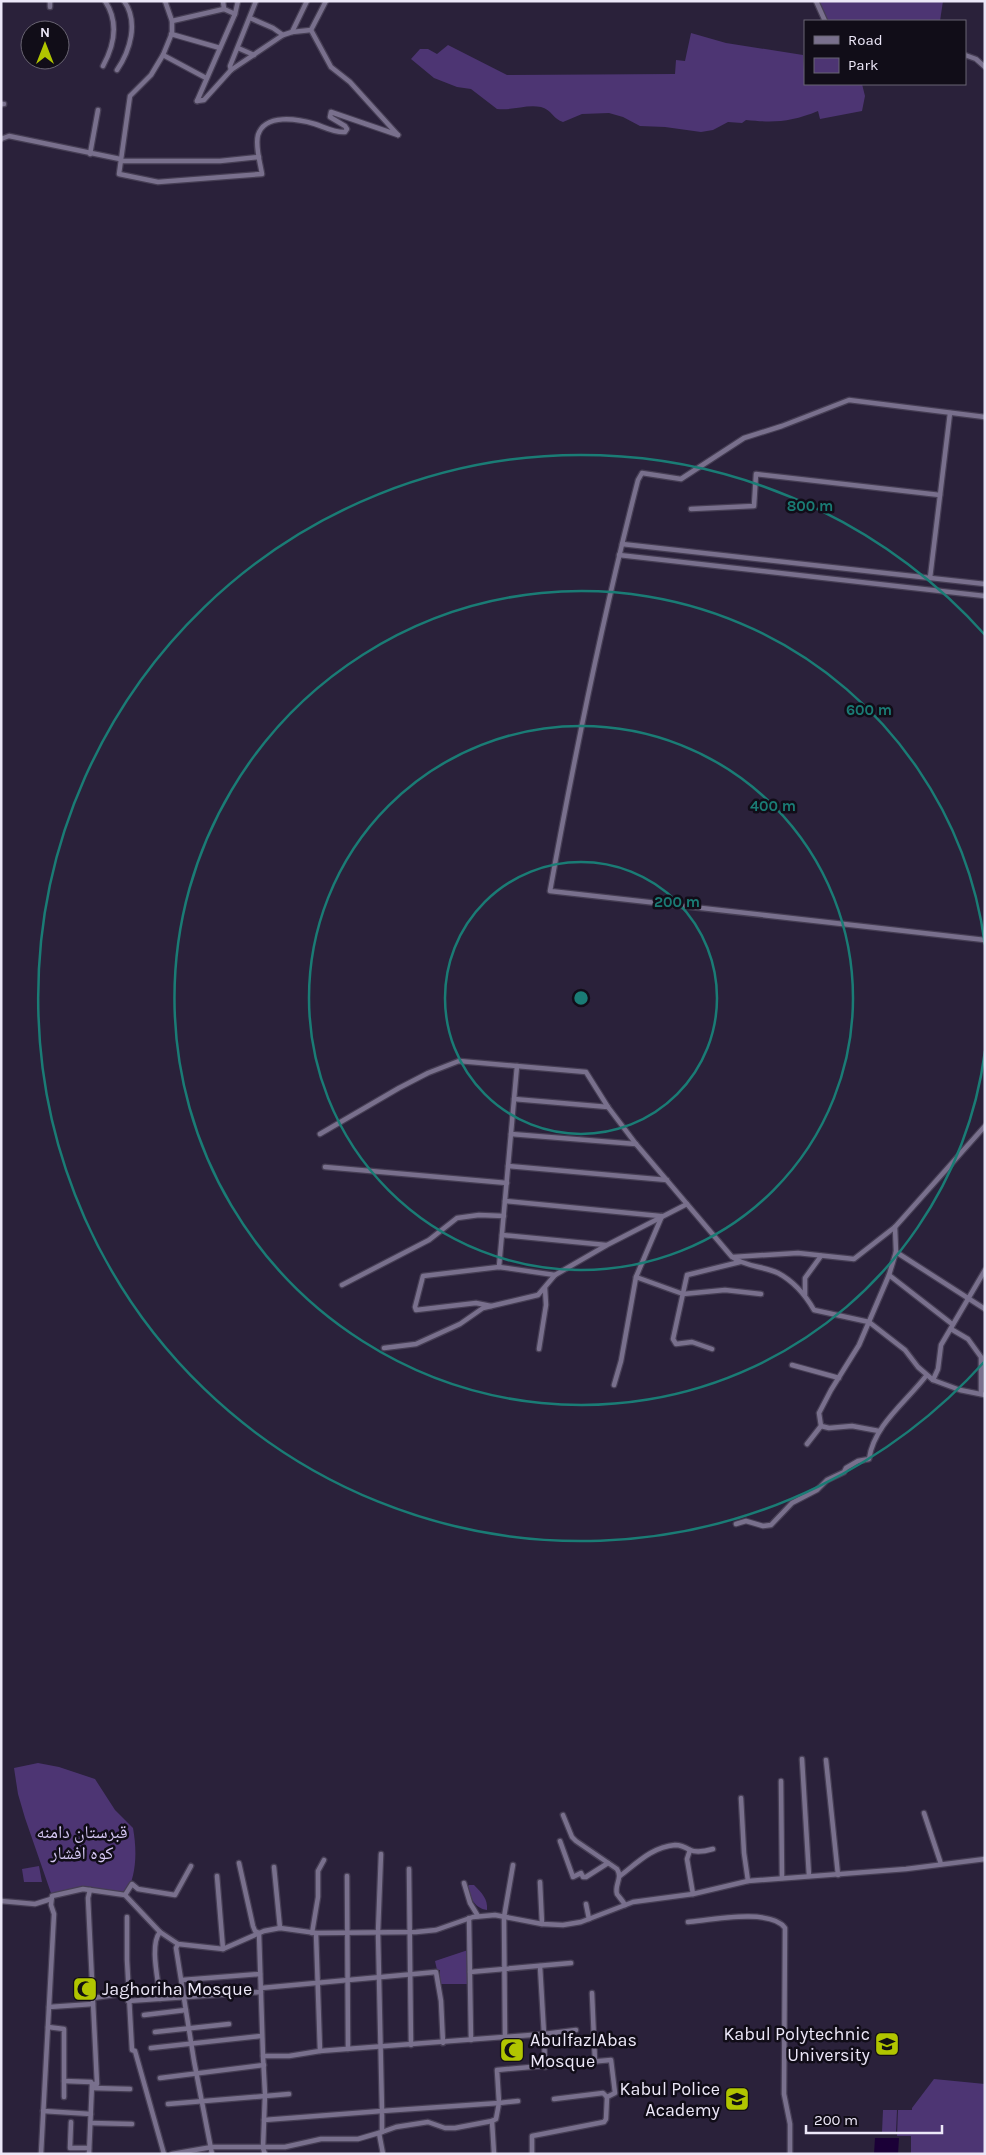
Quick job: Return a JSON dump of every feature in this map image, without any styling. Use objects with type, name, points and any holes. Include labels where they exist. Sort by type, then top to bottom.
[{"type":"street","points":[[103,66],[112,48],[114,29],[112,12],[105,1]]},
{"type":"street","points":[[117,70],[131,42],[131,21],[124,1]]},
{"type":"street","points":[[165,1],[172,21],[171,34],[163,56],[151,75],[130,96],[119,174],[158,182],[262,174],[258,135],[264,125],[280,119],[312,123],[345,132],[347,129],[345,126],[330,117],[330,112],[398,135],[350,82],[331,67],[311,30]]},
{"type":"street","points":[[223,1],[224,10]]},
{"type":"street","points":[[238,1],[235,14],[197,101],[204,100],[232,70],[283,35],[311,30]]},
{"type":"street","points":[[232,70],[230,66],[256,1]]},
{"type":"street","points":[[311,30],[326,1]]},
{"type":"street","points":[[816,1],[825,20]]},
{"type":"street","points":[[292,32],[305,2]]},
{"type":"street","points":[[172,21],[224,10],[235,14]]},
{"type":"street","points":[[250,18],[273,28],[283,35]]},
{"type":"street","points":[[171,34],[220,48]]},
{"type":"street","points":[[238,48],[254,55]]},
{"type":"street","points":[[966,55],[976,59],[985,67]]},
{"type":"street","points":[[163,56],[206,78]]},
{"type":"street","points":[[90,154],[98,110]]},
{"type":"street","points":[[1,139],[9,136],[121,160],[220,161],[259,157]]},
{"type":"street","points":[[985,417],[849,400],[782,426],[744,438],[681,479],[642,473],[638,480],[619,554],[568,787],[550,891],[985,940]]},
{"type":"street","points":[[930,578],[950,413]]},
{"type":"street","points":[[691,509],[754,506],[756,474],[940,495]]},
{"type":"street","points":[[622,544],[985,584]]},
{"type":"street","points":[[619,554],[985,596]]},
{"type":"street","points":[[320,1134],[399,1088],[455,1062],[462,1061],[586,1072],[636,1144],[732,1257],[740,1262],[778,1273],[805,1295],[814,1310],[869,1322],[905,1350],[926,1376],[933,1380],[960,1390],[983,1394],[981,1357],[968,1339],[889,1275]]},
{"type":"street","points":[[499,1267],[517,1066]]},
{"type":"street","points":[[514,1100],[608,1106]]},
{"type":"street","points":[[732,1257],[798,1253],[854,1259],[895,1227],[985,1126]]},
{"type":"street","points":[[511,1134],[636,1144]]},
{"type":"street","points":[[508,1166],[667,1180]]},
{"type":"street","points":[[326,1167],[507,1182]]},
{"type":"street","points":[[506,1201],[662,1216]]},
{"type":"street","points":[[384,1348],[416,1344],[460,1324],[483,1308],[538,1295],[546,1288],[555,1275],[607,1245],[687,1204]]},
{"type":"street","points":[[342,1285],[429,1240],[457,1218],[479,1215],[504,1216]]},
{"type":"street","points":[[614,1385],[636,1277],[662,1216]]},
{"type":"street","points":[[806,1444],[821,1426],[819,1413],[859,1345],[889,1275],[896,1252],[895,1227]]},
{"type":"street","points":[[502,1235],[607,1245]]},
{"type":"street","points":[[896,1252],[985,1309]]},
{"type":"street","points":[[805,1295],[805,1278],[821,1256]]},
{"type":"street","points":[[712,1349],[692,1342],[676,1344],[673,1339],[686,1278],[689,1273],[740,1262]]},
{"type":"street","points":[[492,1306],[476,1303],[416,1310],[414,1307],[423,1276],[499,1267],[555,1275]]},
{"type":"street","points":[[933,1380],[938,1369],[941,1345],[985,1270]]},
{"type":"street","points":[[636,1277],[684,1294],[725,1290],[761,1294]]},
{"type":"street","points":[[539,1349],[546,1305],[546,1288]]},
{"type":"street","points":[[792,1365],[839,1378]]},
{"type":"street","points":[[736,1524],[746,1521],[763,1526],[771,1525],[792,1503],[817,1490],[827,1480],[844,1472],[846,1468],[858,1461],[869,1458],[872,1445],[879,1430],[926,1376]]},
{"type":"street","points":[[821,1426],[829,1428],[852,1426],[879,1430]]},
{"type":"street","points":[[802,1759],[809,1876]]},
{"type":"street","points":[[826,1760],[838,1875]]},
{"type":"street","points":[[781,1781],[782,1878]]},
{"type":"street","points":[[741,1798],[744,1853],[748,1881]]},
{"type":"street","points":[[924,1813],[940,1864]]},
{"type":"street","points":[[563,1815],[572,1837],[617,1869],[620,1876]]},
{"type":"street","points":[[560,1841],[573,1876],[581,1873],[583,1877],[586,1877],[608,1864]]},
{"type":"street","points":[[625,1904],[616,1889],[620,1876],[646,1855],[675,1845],[685,1846],[690,1850],[698,1852],[713,1849]]},
{"type":"street","points":[[690,1850],[687,1859],[693,1894]]},
{"type":"street","points":[[381,1854],[378,1932],[382,2112],[380,2133],[383,2154]]},
{"type":"street","points":[[41,2154],[54,1914],[51,1902],[52,1896],[73,1890],[90,1890],[125,1895],[160,1932],[178,1944],[223,1949],[259,1933],[280,1928],[314,1933],[428,1932],[478,1916],[504,1916],[542,1924],[563,1925],[589,1919],[625,1904],[693,1894],[748,1881],[906,1869],[985,1859]]},
{"type":"street","points":[[320,2051],[318,1982],[314,1933],[318,1897],[318,1871],[324,1860]]},
{"type":"street","points":[[239,1863],[253,1926],[255,1931],[259,1933]]},
{"type":"street","points":[[504,2038],[504,1916],[513,1865]]},
{"type":"street","points":[[125,1895],[132,1884],[138,1889],[175,1895],[190,1866]]},
{"type":"street","points":[[274,1867],[280,1928]]},
{"type":"street","points":[[409,1869],[411,2045]]},
{"type":"street","points":[[217,1876],[223,1949]]},
{"type":"street","points":[[347,1876],[348,2049]]},
{"type":"street","points":[[540,1882],[542,1924]]},
{"type":"street","points":[[464,1883],[470,1903],[478,1916]]},
{"type":"street","points":[[90,1890],[88,1898],[97,2084],[92,2086]]},
{"type":"street","points":[[1,1901],[35,1904],[51,1902]]},
{"type":"street","points":[[586,1904],[589,1919]]},
{"type":"street","points":[[127,1916],[128,2001],[132,2050],[135,2051],[164,2154]]},
{"type":"street","points":[[688,1922],[746,1917],[776,1920],[786,1928],[784,2094],[790,2124],[790,2154]]},
{"type":"street","points":[[469,1918],[471,2040]]},
{"type":"street","points":[[160,1932],[156,1937],[155,1947],[160,1998]]},
{"type":"street","points":[[259,1933],[262,2056],[265,2094],[263,2148],[265,2154]]},
{"type":"street","points":[[178,1944],[176,1948],[196,2072],[212,2154]]},
{"type":"street","points":[[470,1972],[572,1963]]},
{"type":"street","points":[[540,1966],[545,2067]]},
{"type":"street","points":[[128,2001],[261,1990],[318,1982],[436,1972],[441,2001],[443,2043]]},
{"type":"street","points":[[182,1980],[260,1974]]},
{"type":"street","points":[[93,1998],[128,1993]]},
{"type":"street","points":[[592,1993],[594,2062]]},
{"type":"street","points":[[49,2007],[93,2004]]},
{"type":"street","points":[[144,2015],[186,2010]]},
{"type":"street","points":[[155,2032],[229,2024]]},
{"type":"street","points":[[48,2027],[64,2029],[64,2097]]},
{"type":"street","points":[[262,2056],[289,2056],[320,2051],[504,2038],[576,2030]]},
{"type":"street","points":[[152,2048],[262,2036]]},
{"type":"street","points":[[172,2154],[210,2147],[285,2148],[320,2139],[358,2139],[396,2127],[428,2122],[445,2128],[455,2128],[496,2119],[499,2103],[497,2070],[611,2060],[615,2093],[607,2097]]},
{"type":"street","points":[[160,2078],[264,2065]]},
{"type":"street","points":[[64,2081],[91,2082],[89,2154]]},
{"type":"street","points":[[92,2086],[130,2089]]},
{"type":"street","points":[[554,2099],[603,2093],[607,2097]]},
{"type":"street","points":[[168,2104],[265,2094],[289,2094]]},
{"type":"street","points":[[532,2154],[532,2136],[604,2122],[606,2119],[607,2097]]},
{"type":"street","points":[[264,2120],[518,2101]]},
{"type":"street","points":[[43,2111],[91,2114]]},
{"type":"street","points":[[492,2120],[494,2154]]},
{"type":"street","points":[[71,2122],[70,2148],[90,2148]]},
{"type":"street","points":[[91,2123],[132,2124]]},
{"type":"street","points":[[239,2147],[242,2154]]},
{"type":"green space","points":[[819,1],[943,1],[940,20],[828,20]]},
{"type":"green space","points":[[691,33],[726,43],[803,55],[804,85],[862,85],[865,96],[862,111],[820,119],[818,111],[782,121],[746,120],[742,123],[728,122],[713,130],[701,132],[640,126],[623,117],[609,113],[582,114],[563,122],[541,107],[497,109],[471,89],[457,87],[434,78],[411,59],[420,49],[428,49],[437,54],[448,45],[507,75],[675,74],[676,60],[685,61]]},
{"type":"green space","name":"قبرستان دامنه کوه افشار","points":[[38,1763],[59,1767],[95,1779],[115,1810],[133,1828],[135,1863],[132,1880],[125,1895],[83,1889],[52,1896],[25,1818],[18,1794],[14,1768]]},
{"type":"green space","points":[[39,1866],[42,1882],[24,1882],[22,1869]]},
{"type":"green space","points":[[474,1885],[482,1894],[487,1903],[487,1910],[479,1907],[474,1902],[467,1887]]},
{"type":"green space","points":[[468,1950],[468,1984],[440,1984],[440,1970],[437,1970],[435,1961]]},
{"type":"green space","points":[[934,2079],[985,2084],[985,2154],[911,2154],[911,2136],[897,2136],[898,2110],[912,2110]]},
{"type":"green space","points":[[883,2110],[897,2110],[896,2132],[882,2132]]},
{"type":"shaded area","points":[[875,2138],[899,2138],[898,2154],[874,2154]]},
{"type":"place","name":"Jaghoriha Mosque","points":[[85,1989]]},
{"type":"place","name":"Kabul Polytechnic University","points":[[887,2044]]},
{"type":"place","name":"AbulfazlAbas Mosque","points":[[512,2050]]},
{"type":"place","name":"Kabul Police Academy","points":[[737,2099]]}]
